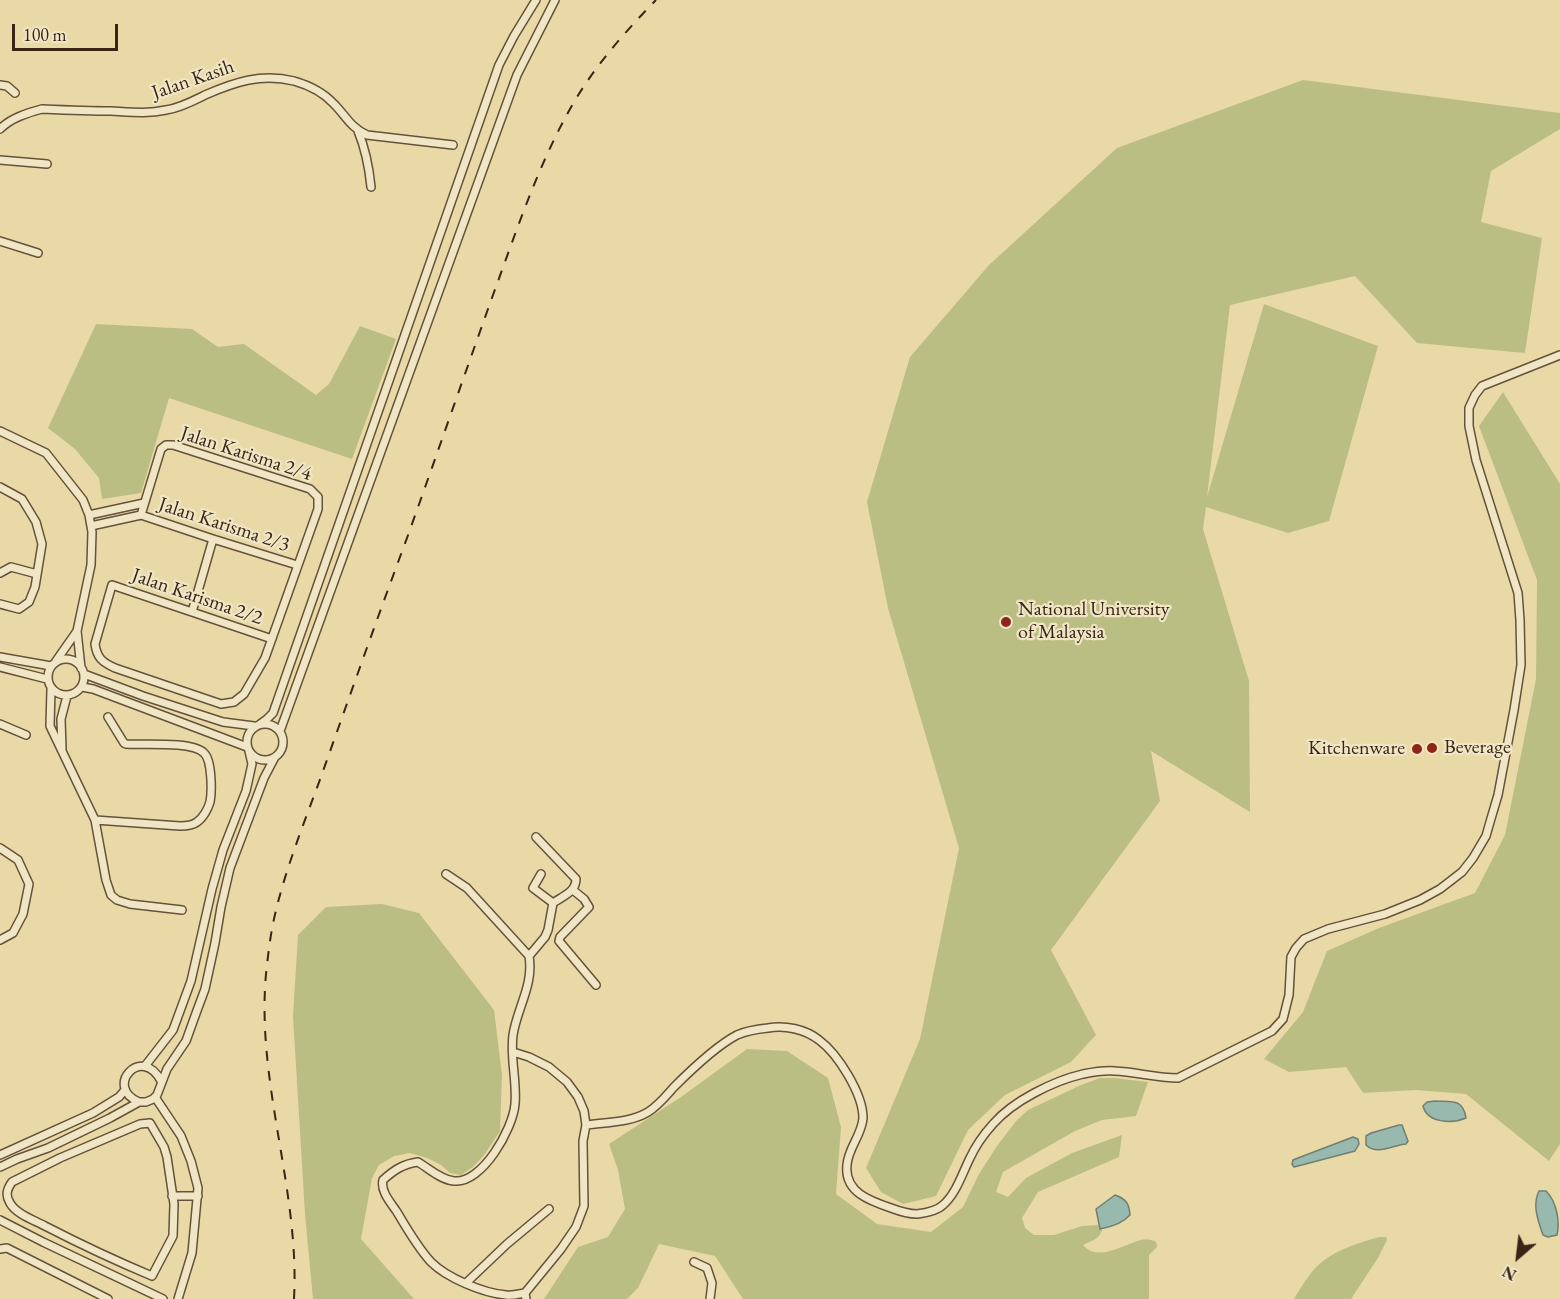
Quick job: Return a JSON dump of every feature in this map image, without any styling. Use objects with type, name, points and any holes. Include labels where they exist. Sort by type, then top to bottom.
[{"type":"street","points":[[145,1066],[173,1030],[190,981],[223,850],[246,791],[252,764],[248,749],[248,735],[273,712],[499,65],[536,0]]},
{"type":"street","points":[[280,731],[517,75],[555,0]]},
{"type":"street","name":"Jalan Kasih","points":[[0,129],[26,113],[42,109],[147,113],[168,110],[248,79],[272,78],[296,82],[315,90],[333,103],[358,131]]},
{"type":"street","points":[[0,85],[7,86],[15,93]]},
{"type":"street","points":[[358,131],[367,135],[453,145]]},
{"type":"street","points":[[358,131],[366,149],[371,187]]},
{"type":"street","points":[[0,160],[47,164]]},
{"type":"street","points":[[0,241],[38,253]]},
{"type":"street","points":[[586,1125],[630,1120],[648,1112],[708,1056],[739,1034],[776,1027],[799,1029],[818,1039],[829,1049],[846,1072],[858,1095],[863,1117],[846,1166],[850,1183],[862,1197],[916,1214],[942,1206],[952,1194],[971,1156],[993,1124],[1026,1098],[1053,1084],[1082,1074],[1112,1071],[1160,1078],[1178,1078],[1272,1031],[1283,1019],[1289,995],[1291,957],[1304,939],[1328,928],[1385,914],[1440,889],[1462,872],[1486,836],[1498,795],[1514,710],[1521,664],[1520,620],[1518,592],[1476,460],[1469,426],[1469,408],[1474,394],[1482,386],[1560,355]]},
{"type":"street","points":[[0,431],[46,453],[82,500],[89,515],[91,565],[77,632],[83,683],[75,693],[67,696],[51,689]]},
{"type":"street","name":"Jalan Karisma 2/4","points":[[141,515],[161,449],[166,445],[310,489],[318,497],[318,509],[297,565]]},
{"type":"street","points":[[0,487],[22,499],[36,522],[42,544],[35,587],[28,602],[18,609],[0,604]]},
{"type":"street","points":[[89,515],[144,503]]},
{"type":"street","points":[[91,526],[141,515]]},
{"type":"street","name":"Jalan Karisma 2/3","points":[[141,515],[297,565]]},
{"type":"street","points":[[192,612],[213,539]]},
{"type":"street","points":[[272,639],[297,565]]},
{"type":"street","points":[[0,573],[11,567],[37,574]]},
{"type":"street","name":"Jalan Karisma 2/2","points":[[112,585],[192,612],[272,639],[265,658],[244,694],[234,702],[221,704],[115,668],[99,659],[95,644],[112,585]]},
{"type":"street","points":[[77,632],[48,672],[47,679],[51,689],[50,726],[96,820],[106,880],[111,895],[117,900],[130,904],[182,910]]},
{"type":"street","points":[[0,657],[53,664],[60,660],[74,661],[82,671],[143,696],[223,722],[257,725],[267,723],[280,731],[284,742],[280,753],[275,757],[261,760],[254,757],[248,749],[93,689],[81,687]]},
{"type":"street","points":[[0,667],[47,679]]},
{"type":"street","points":[[62,751],[61,718],[67,696]]},
{"type":"street","points":[[96,820],[191,825],[198,822],[210,802],[208,760],[204,753],[196,748],[175,745],[126,744],[108,717]]},
{"type":"street","points":[[0,724],[26,735]]},
{"type":"street","points":[[161,1081],[152,1068],[137,1066],[128,1073],[124,1083],[125,1090],[132,1099],[139,1102],[146,1102],[155,1097],[160,1090],[161,1081],[167,1069],[186,1041],[205,989],[230,868],[264,778],[275,757]]},
{"type":"street","points":[[529,956],[545,937],[553,903],[573,890],[576,883],[576,879],[536,837]]},
{"type":"street","points":[[0,848],[18,860],[29,884],[23,914],[13,933],[0,940]]},
{"type":"street","points":[[446,874],[466,888],[529,956],[530,978],[513,1034],[513,1052],[515,1107],[498,1150],[466,1179],[456,1182],[446,1179],[418,1162],[404,1164],[391,1173],[383,1180],[382,1188],[430,1261],[447,1275],[475,1287],[508,1296],[525,1296],[576,1227],[584,1206],[583,1141],[586,1125],[584,1111],[578,1097],[567,1082],[549,1067],[530,1057],[513,1052]]},
{"type":"street","points":[[541,874],[533,888],[553,903]]},
{"type":"street","points":[[573,890],[584,899],[589,908],[560,937],[559,941],[596,985]]},
{"type":"street","points":[[0,1155],[93,1113],[119,1097],[125,1090]]},
{"type":"street","points":[[155,1097],[181,1136],[198,1188],[192,1253],[178,1299]]},
{"type":"street","points":[[0,1167],[51,1146],[139,1102]]},
{"type":"street","points":[[150,1123],[164,1147],[172,1196],[173,1236],[152,1276],[128,1267],[50,1229],[14,1208],[6,1195],[12,1182],[140,1124],[150,1123]]},
{"type":"street","points":[[51,1146],[57,1160]]},
{"type":"street","points":[[172,1196],[198,1196]]},
{"type":"street","points":[[466,1283],[507,1244],[549,1209]]},
{"type":"street","points":[[0,1220],[163,1299]]},
{"type":"street","points":[[43,1242],[50,1229]]},
{"type":"street","points":[[0,1249],[7,1248],[108,1299]]},
{"type":"street","points":[[694,1262],[706,1268],[712,1283],[710,1299]]},
{"type":"green space","points":[[1303,80],[1560,113],[1560,129],[1491,171],[1481,222],[1542,238],[1525,353],[1417,343],[1355,276],[1230,305],[1207,497],[1264,304],[1378,346],[1329,521],[1288,533],[1206,507],[1203,529],[1249,681],[1250,812],[1151,751],[1160,801],[1051,950],[1096,1035],[1071,1062],[1005,1095],[968,1130],[936,1196],[903,1204],[881,1192],[866,1168],[920,1039],[959,848],[888,608],[867,502],[910,357],[989,265],[1117,148]]},
{"type":"green space","points":[[96,324],[192,329],[218,347],[244,344],[316,395],[329,384],[360,326],[396,339],[352,459],[169,398],[141,493],[102,499],[99,478],[75,449],[48,428]]},
{"type":"green space","points":[[1503,392],[1560,484],[1560,1144],[1549,1161],[1466,1094],[1416,1090],[1363,1093],[1346,1067],[1289,1072],[1264,1059],[1303,1012],[1327,951],[1379,928],[1475,893],[1505,835],[1536,679],[1537,580],[1479,426]]},
{"type":"green space","points":[[382,904],[419,913],[494,1010],[502,1075],[500,1131],[485,1154],[473,1167],[461,1175],[450,1173],[427,1158],[410,1153],[394,1156],[379,1165],[372,1178],[361,1239],[414,1299],[313,1299],[305,1214],[293,1016],[298,935],[326,907]]},
{"type":"green space","points":[[747,1049],[787,1051],[828,1078],[841,1127],[836,1194],[877,1224],[931,1232],[963,1207],[979,1174],[997,1146],[1017,1120],[1028,1110],[1100,1078],[1148,1082],[1136,1116],[1102,1120],[1075,1131],[1003,1172],[996,1192],[1008,1197],[1026,1178],[1072,1153],[1122,1135],[1119,1157],[1038,1192],[1022,1218],[1025,1228],[1034,1235],[1054,1235],[1082,1226],[1098,1225],[1102,1230],[1099,1236],[1083,1245],[1096,1252],[1111,1251],[1141,1240],[1155,1241],[1157,1247],[1149,1255],[1149,1299],[743,1299],[715,1256],[659,1244],[638,1288],[627,1299],[544,1299],[578,1247],[608,1237],[625,1209],[618,1170],[609,1144],[681,1097]]},
{"type":"green space","points":[[1379,1237],[1386,1237],[1387,1240],[1351,1299],[1294,1299],[1310,1274],[1323,1261],[1343,1249]]},
{"type":"water","points":[[1427,1102],[1459,1104],[1466,1118],[1441,1121],[1429,1116],[1423,1106]]},
{"type":"water","points":[[1402,1125],[1408,1141],[1406,1144],[1380,1150],[1366,1145],[1366,1136]]},
{"type":"water","points":[[1353,1137],[1358,1139],[1359,1144],[1355,1151],[1294,1167],[1292,1164],[1293,1160]]},
{"type":"water","points":[[1539,1191],[1546,1191],[1555,1206],[1558,1218],[1557,1235],[1548,1237],[1543,1235],[1536,1207]]},
{"type":"water","points":[[1115,1195],[1126,1202],[1130,1215],[1116,1224],[1100,1229],[1096,1209]]},
{"type":"railway","points":[[294,1299],[291,1218],[272,1096],[265,1015],[268,953],[284,882],[537,177],[558,131],[588,79],[620,39],[656,0]]},
{"type":"place","name":"National University of Malaysia","points":[[1006,622]]},
{"type":"place","name":"Beverage","points":[[1432,748]]},
{"type":"place","name":"Kitchenware","points":[[1417,749]]}]
